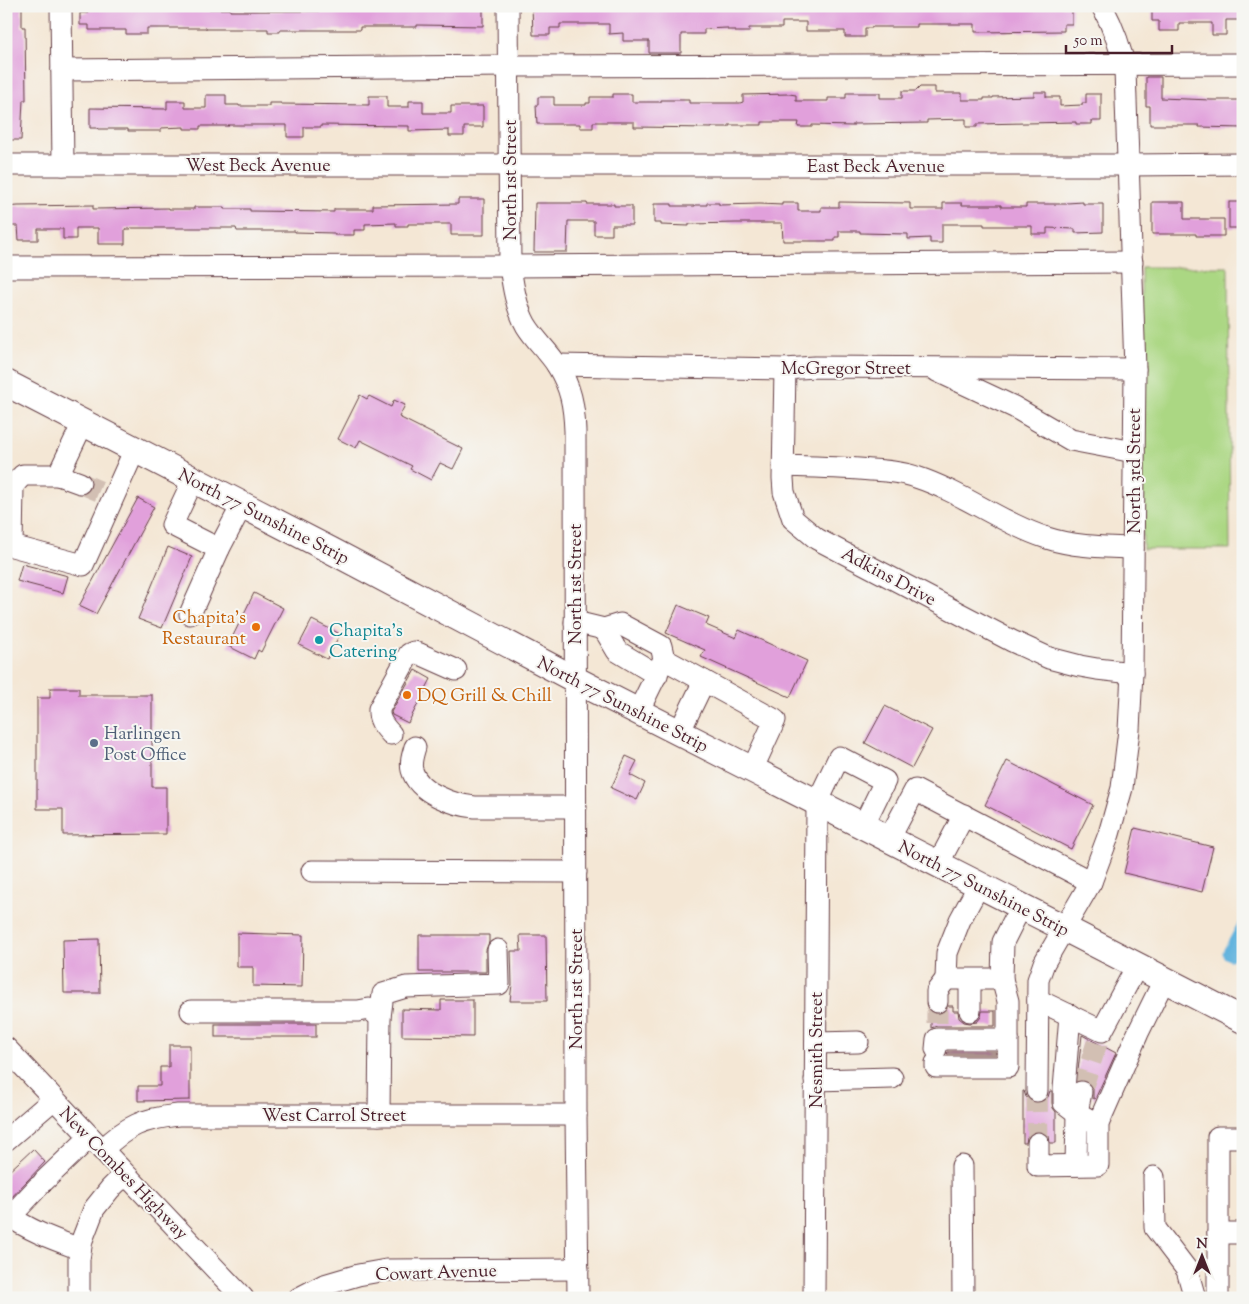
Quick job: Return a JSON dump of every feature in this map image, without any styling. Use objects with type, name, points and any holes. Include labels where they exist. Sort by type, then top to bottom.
[{"type":"main road","name":"North 77 Sunshine Strip","points":[[6,383],[332,551],[638,712],[1243,1020]]},
{"type":"street","points":[[61,6],[63,165]]},
{"type":"street","name":"North 1st Street","points":[[508,6],[510,266],[513,290],[526,325],[557,365],[569,388],[574,407],[578,1298]]},
{"type":"street","name":"North 3rd Street","points":[[1037,1091],[1038,980],[1044,963],[1091,882],[1109,834],[1122,788],[1129,730],[1132,673],[1135,369],[1129,166],[1123,57],[1115,32],[1102,6]]},
{"type":"street","points":[[62,70],[509,66],[1243,64]]},
{"type":"street","name":"East Beck Avenue","points":[[510,166],[1129,166],[1243,164]]},
{"type":"street","name":"West Beck Avenue","points":[[6,165],[510,166]]},
{"type":"street","points":[[6,268],[1132,262]]},
{"type":"street","name":"McGregor Street","points":[[557,365],[785,369],[815,367],[1135,369]]},
{"type":"street","name":"Adkins Drive","points":[[785,369],[784,492],[794,519],[817,539],[1012,641],[1049,658],[1089,668],[1132,673]]},
{"type":"street","points":[[932,369],[1014,407],[1071,440],[1134,452]]},
{"type":"street","points":[[58,475],[84,422]]},
{"type":"street","points":[[97,491],[58,475],[23,475],[13,486],[12,546],[83,565],[97,491],[135,449]]},
{"type":"street","points":[[783,466],[887,471],[913,476],[933,483],[1021,528],[1047,538],[1078,545],[1133,548]]},
{"type":"street","points":[[193,480],[172,525],[220,549]]},
{"type":"street","points":[[190,614],[242,505]]},
{"type":"street","points":[[575,622],[604,629],[620,624],[632,646],[661,646],[660,667],[638,712]]},
{"type":"street","points":[[392,734],[381,722],[379,709],[409,654],[414,652],[420,654],[456,670]]},
{"type":"street","points":[[660,667],[704,681],[775,720],[752,770]]},
{"type":"street","points":[[679,733],[704,681]]},
{"type":"street","points":[[415,747],[411,762],[412,771],[417,780],[436,796],[449,802],[475,807],[576,807]]},
{"type":"street","points":[[817,803],[839,757],[885,781],[863,826]]},
{"type":"street","points":[[889,839],[915,790],[1091,882]]},
{"type":"street","name":"Nesmith Street","points":[[814,1298],[817,803]]},
{"type":"street","points":[[938,864],[964,815]]},
{"type":"street","points":[[312,871],[576,872]]},
{"type":"street","points":[[937,1002],[937,991],[946,979],[947,953],[960,920],[979,884]]},
{"type":"street","points":[[970,980],[960,1048],[1008,1039],[1008,1001],[1002,979],[1003,942],[1021,906]]},
{"type":"street","points":[[379,1115],[374,1013],[383,994],[406,987],[499,984],[498,950]]},
{"type":"street","points":[[1103,1030],[1137,966]]},
{"type":"street","points":[[946,979],[1002,979]]},
{"type":"street","points":[[1038,1143],[1038,1166],[1098,1165],[1098,1124],[1138,1033],[1164,980]]},
{"type":"street","points":[[285,997],[359,998],[374,1013]]},
{"type":"street","points":[[1038,1000],[1103,1030],[1138,1033]]},
{"type":"street","points":[[190,1011],[358,1011],[374,1013]]},
{"type":"street","points":[[1070,1015],[1064,1103],[1077,1113],[1098,1124]]},
{"type":"street","points":[[816,1043],[858,1042]]},
{"type":"street","name":"New Combes Highway","points":[[8,1052],[243,1298]]},
{"type":"street","points":[[815,1080],[892,1078]]},
{"type":"street","points":[[1076,1165],[1077,1113],[1081,1092]]},
{"type":"street","points":[[6,1140],[54,1099]]},
{"type":"street","name":"West Carrol Street","points":[[8,1215],[41,1184],[96,1143],[116,1136],[142,1121],[169,1116],[576,1115]]},
{"type":"street","points":[[1218,1298],[1218,1137],[1243,1137]]},
{"type":"street","points":[[962,1166],[963,1298]]},
{"type":"street","points":[[79,1298],[80,1250],[94,1209],[118,1181],[128,1177]]},
{"type":"street","points":[[1154,1177],[1155,1228],[1187,1270],[1195,1298]]},
{"type":"street","points":[[8,1215],[40,1234],[80,1250]]},
{"type":"street","points":[[1218,1233],[1243,1233]]},
{"type":"street","name":"Cowart Avenue","points":[[299,1298],[324,1285],[386,1270],[578,1269]]},
{"type":"green space","points":[[1141,267],[1228,267],[1230,549],[1143,549]]},
{"type":"building","points":[[6,6],[22,6],[22,27],[25,27],[26,100],[23,100],[21,140],[6,140],[6,107],[8,107]]},
{"type":"building","points":[[126,6],[159,6],[159,9],[230,9],[230,11],[327,11],[335,10],[335,6],[385,8],[385,6],[483,6],[483,26],[417,25],[417,27],[360,27],[360,30],[280,30],[280,32],[268,32],[268,29],[147,28],[147,34],[126,34],[126,30],[89,30],[89,25],[80,25],[80,13],[88,13],[88,9],[126,9]]},
{"type":"building","points":[[532,6],[680,6],[680,9],[704,9],[704,6],[837,6],[837,9],[861,9],[861,6],[1072,6],[1072,24],[1064,24],[1064,31],[975,32],[975,24],[917,24],[917,27],[865,28],[865,37],[845,37],[845,31],[806,31],[806,22],[782,22],[782,28],[749,28],[749,32],[735,32],[735,30],[727,30],[727,28],[704,29],[704,34],[681,34],[681,53],[649,53],[649,41],[623,41],[623,33],[609,34],[609,24],[560,24],[560,28],[550,28],[550,35],[533,35]]},
{"type":"building","points":[[1152,6],[1243,6],[1243,20],[1226,20],[1226,35],[1212,35],[1212,23],[1179,23],[1179,31],[1159,31],[1159,21],[1152,21]]},
{"type":"building","points":[[1146,77],[1161,77],[1161,98],[1243,100],[1243,128],[1199,127],[1199,125],[1150,125],[1150,106],[1146,106]]},
{"type":"building","points":[[920,87],[935,87],[935,93],[962,93],[962,100],[1034,96],[1034,92],[1046,92],[1046,97],[1060,97],[1060,106],[1082,105],[1082,103],[1086,103],[1086,94],[1101,94],[1101,121],[1092,121],[1092,124],[1076,124],[1076,122],[977,124],[977,127],[966,127],[966,119],[927,120],[927,123],[853,124],[853,126],[812,125],[812,127],[798,127],[799,122],[762,122],[762,125],[729,125],[729,127],[712,128],[634,127],[634,122],[593,122],[593,128],[580,128],[580,124],[537,124],[536,105],[538,105],[538,97],[554,97],[554,105],[586,105],[586,103],[590,103],[590,97],[613,97],[613,94],[632,94],[632,102],[689,100],[689,103],[740,103],[743,102],[743,95],[789,94],[796,95],[796,101],[828,101],[828,98],[846,98],[846,93],[880,93],[880,98],[902,98],[902,91],[916,91]]},
{"type":"building","points":[[206,95],[226,95],[226,105],[239,106],[269,106],[269,103],[369,105],[369,96],[387,96],[387,107],[409,107],[409,101],[423,101],[423,113],[451,113],[451,106],[483,106],[483,127],[464,127],[464,136],[449,136],[449,130],[409,131],[409,126],[321,125],[321,127],[304,127],[304,137],[287,137],[287,125],[200,126],[200,129],[184,129],[184,127],[161,128],[161,131],[90,128],[90,108],[167,109],[167,101],[185,101],[185,108],[206,108]]},
{"type":"building","points":[[458,199],[484,199],[484,235],[451,235],[451,224],[408,224],[408,226],[396,226],[396,223],[365,224],[365,230],[354,230],[354,235],[295,231],[237,231],[236,228],[131,228],[125,229],[125,244],[98,244],[98,228],[76,228],[76,239],[63,239],[63,229],[38,229],[38,240],[19,240],[18,226],[6,226],[6,207],[18,206],[93,205],[93,209],[194,209],[194,207],[224,207],[224,209],[250,209],[250,211],[334,212],[334,209],[373,209],[373,205],[458,204]]},
{"type":"building","points":[[839,202],[910,203],[910,209],[943,209],[943,203],[1001,205],[1001,207],[1026,207],[1026,204],[1083,202],[1083,204],[1103,204],[1103,232],[1075,233],[1075,229],[1047,228],[1047,234],[1032,234],[1032,226],[942,224],[942,243],[930,243],[930,238],[908,239],[908,234],[860,233],[860,231],[839,231],[839,237],[835,237],[835,241],[783,241],[782,223],[689,224],[689,226],[654,223],[654,204],[695,206],[707,205],[707,203],[719,203],[719,205],[782,205],[782,203],[798,203],[798,211],[821,211],[821,207],[839,207]]},
{"type":"building","points":[[1152,202],[1184,202],[1184,219],[1224,219],[1224,236],[1152,234]]},
{"type":"building","points":[[1229,202],[1243,202],[1243,228],[1229,228]]},
{"type":"building","points":[[535,203],[587,203],[632,206],[632,225],[612,225],[612,235],[594,235],[594,221],[568,221],[567,252],[534,252]]},
{"type":"building","points":[[360,395],[367,399],[369,396],[391,407],[394,400],[405,405],[399,417],[463,449],[453,469],[440,463],[431,480],[410,469],[412,466],[360,440],[356,448],[338,439]]},
{"type":"building","points":[[138,498],[154,507],[96,614],[79,606]]},
{"type":"building","points":[[168,547],[192,557],[162,628],[138,619]]},
{"type":"building","points":[[22,564],[68,576],[63,593],[17,581]]},
{"type":"building","name":"Chapita's Restaurant","points":[[254,593],[283,608],[261,652],[258,650],[254,659],[228,646]]},
{"type":"building","points":[[678,605],[709,618],[706,625],[736,638],[739,630],[807,661],[790,697],[701,657],[705,650],[666,633]]},
{"type":"building","name":"Chapita's Catering","points":[[312,620],[340,634],[327,659],[299,645]]},
{"type":"building","name":"DQ Grill & Chill","points":[[415,670],[431,679],[408,723],[392,715],[391,712]]},
{"type":"building","name":"Harlingen Post Office","points":[[50,688],[79,688],[79,695],[152,695],[152,787],[166,787],[166,834],[63,835],[63,809],[37,809],[37,698],[50,698]]},
{"type":"building","points":[[885,706],[932,730],[912,768],[865,743]]},
{"type":"building","points":[[626,756],[637,761],[630,775],[645,783],[637,800],[611,788]]},
{"type":"building","points":[[1007,761],[1093,805],[1071,849],[985,805]]},
{"type":"building","points":[[1135,828],[1213,847],[1202,892],[1124,873]]},
{"type":"building","points":[[237,933],[303,935],[302,987],[253,986],[253,967],[237,967]]},
{"type":"building","points":[[419,935],[489,935],[486,950],[486,972],[419,972]]},
{"type":"building","points":[[520,935],[546,935],[547,1001],[510,1001],[512,984],[511,951],[521,951]]},
{"type":"building","points":[[99,939],[100,993],[64,993],[63,940]]},
{"type":"building","points":[[441,1000],[473,1000],[473,1037],[402,1036],[402,1009],[441,1010]]},
{"type":"building","points":[[948,1006],[953,1006],[953,1011],[958,1011],[959,1018],[964,1022],[970,1023],[977,1022],[981,1017],[982,1011],[995,1011],[995,1026],[937,1026],[931,1028],[931,1013],[943,1013]]},
{"type":"building","points":[[215,1024],[316,1024],[316,1037],[215,1037]]},
{"type":"building","points":[[1082,1035],[1116,1053],[1095,1099],[1093,1098],[1093,1088],[1089,1083],[1084,1080],[1077,1080]]},
{"type":"building","points":[[169,1045],[190,1045],[190,1100],[138,1101],[138,1086],[160,1086],[160,1067],[169,1067]]},
{"type":"building","points":[[948,1052],[996,1052],[996,1054],[947,1054]]},
{"type":"building","points":[[1023,1091],[1030,1101],[1037,1103],[1044,1102],[1050,1091],[1052,1091],[1052,1103],[1056,1112],[1056,1143],[1050,1143],[1049,1136],[1044,1132],[1038,1131],[1031,1132],[1027,1137],[1026,1143],[1023,1143]]},
{"type":"building","points":[[33,1149],[45,1162],[9,1200],[6,1197],[6,1174]]},
{"type":"waterway","points":[[1230,953],[1243,929]]},
{"type":"tunnel","points":[[80,483],[99,491]]},
{"type":"tunnel","points":[[937,1002],[937,1029]]},
{"type":"tunnel","points":[[1081,1092],[1097,1043]]},
{"type":"tunnel","points":[[1037,1091],[1038,1143]]},
{"type":"place","name":"Chapita's Restaurant","points":[[256,627]]},
{"type":"place","name":"Chapita's Catering","points":[[319,640]]},
{"type":"place","name":"DQ Grill & Chill","points":[[407,695]]},
{"type":"place","name":"Harlingen Post Office","points":[[94,743]]}]
